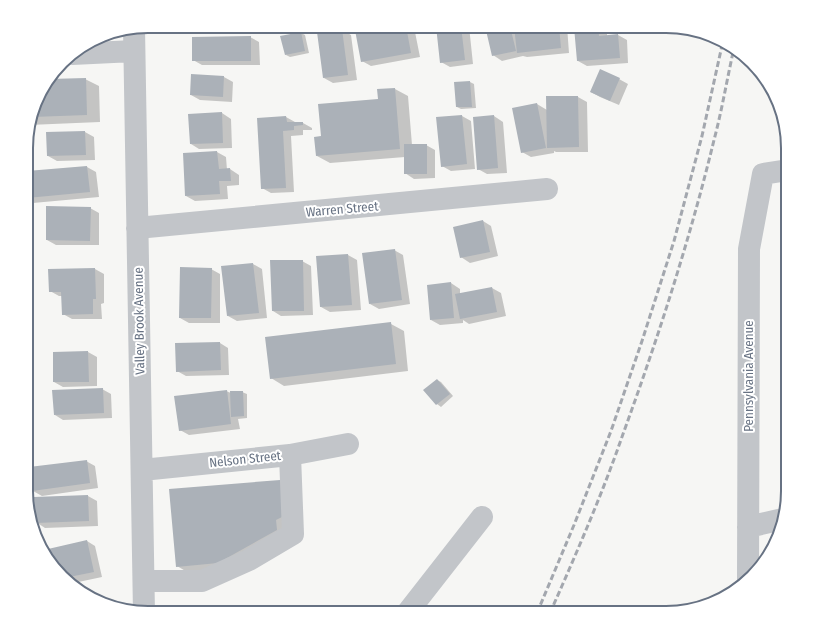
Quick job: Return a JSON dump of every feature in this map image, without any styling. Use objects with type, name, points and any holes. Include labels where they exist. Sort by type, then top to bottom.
[{"type":"street","name":"Valley Brook Avenue","points":[[134,34],[144,606]]},
{"type":"street","points":[[82,54],[134,51]]},
{"type":"street","name":"Pennsylvania Avenue","points":[[748,571],[749,249],[763,174],[781,171]]},
{"type":"street","name":"Warren Street","points":[[137,228],[547,189]]},
{"type":"street","name":"Nelson Street","points":[[142,470],[290,455],[348,444]]},
{"type":"street","points":[[144,581],[202,581],[249,560],[293,534],[290,455]]},
{"type":"street","points":[[412,606],[482,517]]},
{"type":"street","points":[[748,527],[777,520]]},
{"type":"building","points":[[301,33],[305,51],[285,55],[280,36]]},
{"type":"building","points":[[317,33],[343,33],[348,75],[323,78]]},
{"type":"building","points":[[356,33],[407,33],[411,53],[361,62]]},
{"type":"building","points":[[437,33],[462,33],[465,60],[440,63]]},
{"type":"building","points":[[487,33],[512,33],[516,51],[492,56]]},
{"type":"building","points":[[515,33],[560,33],[561,48],[517,53]]},
{"type":"building","points":[[575,33],[599,33],[599,36],[618,34],[620,58],[577,61]]},
{"type":"building","points":[[251,36],[251,61],[192,61],[192,37]]},
{"type":"building","points":[[600,69],[620,78],[610,101],[590,92]]},
{"type":"building","points":[[191,74],[224,76],[223,97],[190,95]]},
{"type":"building","points":[[86,78],[87,115],[37,117],[48,90],[56,79]]},
{"type":"building","points":[[470,81],[472,107],[456,107],[454,82]]},
{"type":"building","points":[[395,88],[400,149],[316,156],[314,137],[321,136],[318,104],[378,99],[377,89]]},
{"type":"building","points":[[546,96],[578,96],[579,147],[547,148]]},
{"type":"building","points":[[537,103],[546,148],[521,153],[512,108]]},
{"type":"building","points":[[222,112],[223,143],[190,144],[188,114]]},
{"type":"building","points":[[462,115],[467,164],[441,167],[436,117]]},
{"type":"building","points":[[494,115],[498,168],[477,170],[473,117]]},
{"type":"building","points":[[286,116],[287,122],[303,122],[303,125],[294,126],[294,130],[283,131],[286,188],[261,189],[257,118]]},
{"type":"building","points":[[85,131],[86,155],[47,156],[46,132]]},
{"type":"building","points":[[404,144],[427,144],[427,174],[404,174]]},
{"type":"building","points":[[217,151],[219,169],[230,168],[231,181],[219,181],[220,194],[185,196],[183,153]]},
{"type":"building","points":[[87,166],[90,192],[33,197],[33,170]]},
{"type":"building","points":[[46,206],[91,207],[90,241],[46,240]]},
{"type":"building","points":[[483,220],[490,252],[460,258],[453,227]]},
{"type":"building","points":[[395,249],[402,300],[369,304],[362,253]]},
{"type":"building","points":[[348,254],[352,305],[320,307],[316,256]]},
{"type":"building","points":[[270,260],[303,260],[304,311],[272,311]]},
{"type":"building","points":[[253,263],[259,313],[227,316],[221,266]]},
{"type":"building","points":[[180,267],[212,268],[211,318],[179,318]]},
{"type":"building","points":[[95,268],[96,299],[93,299],[93,314],[62,315],[61,292],[49,292],[48,269]]},
{"type":"building","points":[[451,282],[454,318],[430,320],[427,285]]},
{"type":"building","points":[[492,287],[497,312],[460,319],[455,294]]},
{"type":"building","points":[[391,322],[396,364],[270,379],[265,337]]},
{"type":"building","points":[[220,342],[221,370],[176,372],[175,343]]},
{"type":"building","points":[[88,351],[89,382],[53,382],[53,352]]},
{"type":"building","points":[[437,379],[450,394],[436,405],[423,390]]},
{"type":"building","points":[[103,388],[104,413],[54,415],[52,390]]},
{"type":"building","points":[[227,390],[231,424],[179,431],[174,396]]},
{"type":"building","points":[[230,391],[243,391],[244,416],[231,417]]},
{"type":"building","points":[[87,460],[90,483],[33,491],[33,467]]},
{"type":"building","points":[[280,480],[283,486],[286,515],[276,520],[277,530],[218,563],[176,567],[169,489]]},
{"type":"building","points":[[88,495],[89,521],[38,523],[34,497]]},
{"type":"building","points":[[87,540],[94,572],[71,577],[48,549]]},
{"type":"railway","points":[[540,606],[611,431],[642,341],[674,241],[702,136],[722,47]]},
{"type":"railway","points":[[553,606],[579,547],[606,479],[661,325],[705,177],[720,117],[733,54]]}]
